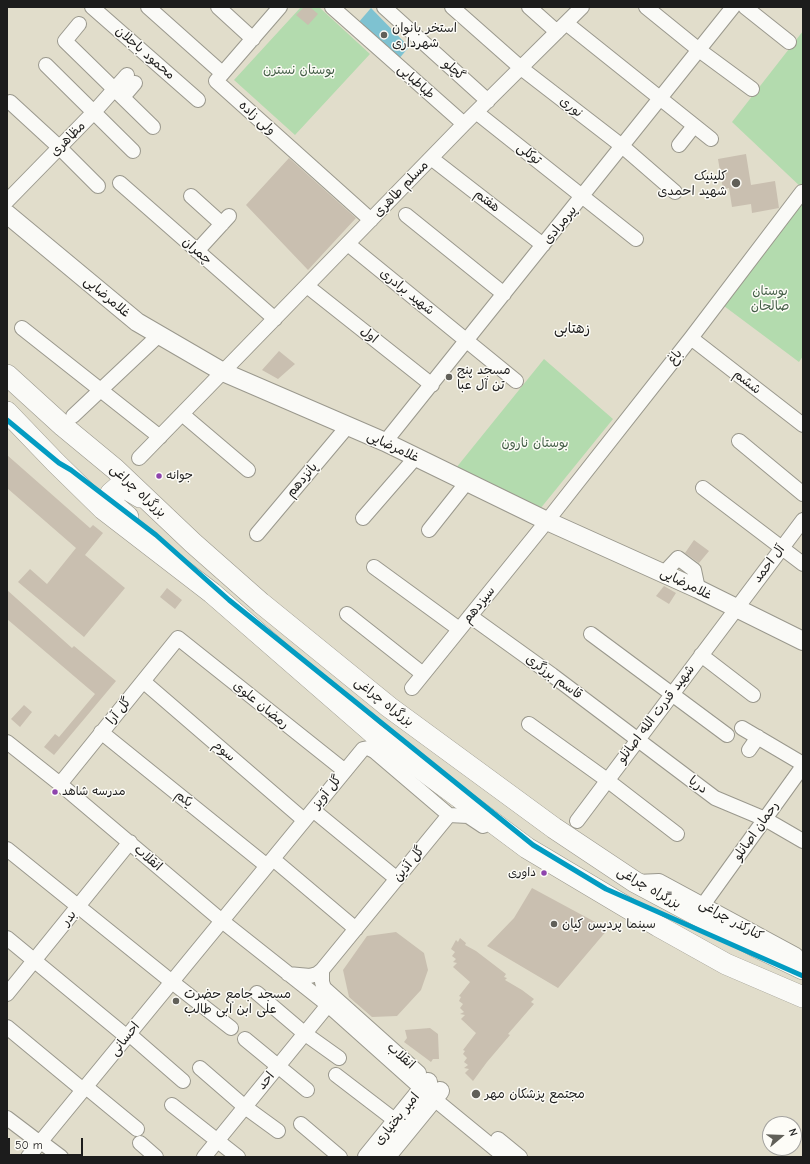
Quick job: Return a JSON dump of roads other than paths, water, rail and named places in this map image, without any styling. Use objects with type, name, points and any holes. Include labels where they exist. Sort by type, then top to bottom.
[{"type":"highway","name":"بزرگراه چراغی","points":[[7,376],[63,426],[115,469],[193,543],[261,603],[388,706],[554,828],[635,882],[757,947],[803,969]]},
{"type":"highway","points":[[7,412],[103,509],[145,543],[212,593],[373,733],[521,847],[726,964],[803,997]]},
{"type":"highway","points":[[7,426],[55,462]]},
{"type":"highway","points":[[151,503],[125,488],[118,488],[111,493],[115,506],[157,544],[171,561]]},
{"type":"main road","name":"غلامرضایی","points":[[7,214],[137,322],[223,372],[347,427],[385,442],[547,521],[698,589],[803,641]]},
{"type":"main road","name":"امیر بختیاری","points":[[366,1157],[396,1121],[431,1090]]},
{"type":"main road","name":"امیر بختیاری","points":[[386,1157],[431,1090]]},
{"type":"street","name":"محمود باجلان","points":[[92,7],[198,100]]},
{"type":"street","name":"ولی زاده","points":[[148,7],[219,77],[370,220]]},
{"type":"street","points":[[218,7],[253,39]]},
{"type":"street","points":[[219,77],[280,7]]},
{"type":"street","name":"طباطبایی","points":[[332,7],[464,124]]},
{"type":"street","name":"گچلو","points":[[384,7],[488,101]]},
{"type":"street","name":"نوری","points":[[452,7],[521,68],[622,146],[675,192]]},
{"type":"street","points":[[529,7],[561,27],[660,99],[711,139]]},
{"type":"street","name":"مسلم طاهری","points":[[139,458],[464,124],[582,7]]},
{"type":"street","points":[[646,7],[699,50],[752,89]]},
{"type":"street","name":"پیرمرادی","points":[[385,442],[734,7]]},
{"type":"street","points":[[745,7],[789,42]]},
{"type":"street","points":[[79,24],[65,41],[153,127]]},
{"type":"street","points":[[46,65],[133,151]]},
{"type":"street","name":"مظاهری","points":[[7,201],[94,112],[119,93],[131,79]]},
{"type":"street","points":[[10,102],[59,147],[98,186]]},
{"type":"street","name":"توکلی","points":[[476,112],[636,239]]},
{"type":"street","points":[[679,145],[694,126]]},
{"type":"street","name":"هفتم","points":[[431,158],[544,245]]},
{"type":"street","name":"چمران","points":[[120,183],[274,319]]},
{"type":"street","name":"باغ","points":[[547,521],[691,338],[802,192]]},
{"type":"street","points":[[191,196],[225,220],[197,251]]},
{"type":"street","points":[[406,215],[504,294]]},
{"type":"street","name":"شهید برادری","points":[[348,244],[516,380]]},
{"type":"street","name":"اول","points":[[307,286],[432,385]]},
{"type":"street","points":[[22,328],[160,437]]},
{"type":"street","points":[[73,416],[159,335]]},
{"type":"street","name":"ششم","points":[[691,338],[803,425]]},
{"type":"street","points":[[182,414],[248,470]]},
{"type":"street","name":"پانزدهم","points":[[257,534],[347,427]]},
{"type":"street","points":[[739,441],[803,494]]},
{"type":"street","points":[[363,518],[416,457]]},
{"type":"street","points":[[429,530],[467,482]]},
{"type":"street","points":[[703,488],[803,564]]},
{"type":"street","name":"آل احمد","points":[[735,608],[803,520]]},
{"type":"street","name":"سیزدهم","points":[[412,688],[547,521]]},
{"type":"street","points":[[374,567],[459,630]]},
{"type":"street","name":"شهید قدرت الله اصانلو","points":[[577,821],[735,608]]},
{"type":"street","points":[[347,614],[423,674]]},
{"type":"street","name":"قاسم برزگری","points":[[470,616],[637,739]]},
{"type":"street","points":[[591,634],[727,735]]},
{"type":"street","name":"گل آرا","points":[[60,784],[101,732],[144,682],[178,638]]},
{"type":"street","name":"رمضان علوی","points":[[178,638],[345,771]]},
{"type":"street","points":[[701,654],[753,695]]},
{"type":"street","name":"سوم","points":[[144,682],[308,815],[397,879]]},
{"type":"street","points":[[529,724],[607,780],[677,834]]},
{"type":"street","points":[[742,728],[803,765]]},
{"type":"street","name":"یکم","points":[[101,732],[356,929]]},
{"type":"street","points":[[749,750],[758,737]]},
{"type":"street","name":"دریا","points":[[637,739],[715,798],[765,819],[803,841]]},
{"type":"street","name":"انقلاب","points":[[7,742],[130,842],[222,921],[328,1005],[431,1090],[520,1157]]},
{"type":"street","name":"گل آویز","points":[[222,921],[363,749],[368,748],[374,751],[449,815]]},
{"type":"street","name":"رحمان اصانلو","points":[[707,900],[803,765]]},
{"type":"street","points":[[449,815],[468,816],[521,847]]},
{"type":"street","name":"گل آذین","points":[[322,970],[449,815]]},
{"type":"street","name":"بدر","points":[[7,994],[130,842]]},
{"type":"street","points":[[7,849],[231,1028]]},
{"type":"street","name":"کنارکذر چراغی","points":[[635,882],[659,881],[707,900],[803,959]]},
{"type":"street","name":"احسانی","points":[[28,1157],[222,921]]},
{"type":"street","points":[[7,938],[183,1081]]},
{"type":"street","points":[[288,974],[310,976],[317,974],[322,970]]},
{"type":"street","name":"انقلاب","points":[[322,970],[322,982],[324,988],[431,1090],[505,1157]]},
{"type":"street","points":[[257,994],[304,1033],[339,1058]]},
{"type":"street","name":"احد","points":[[204,1157],[328,1005]]},
{"type":"street","points":[[7,1026],[137,1129]]},
{"type":"street","points":[[246,1039],[307,1090]]},
{"type":"street","points":[[200,1068],[245,1107],[278,1131]]},
{"type":"street","points":[[336,1075],[396,1121]]},
{"type":"street","points":[[172,1105],[238,1157]]},
{"type":"street","points":[[7,1118],[61,1157]]},
{"type":"street","points":[[301,1124],[340,1157]]},
{"type":"street","points":[[140,1143],[156,1157]]},
{"type":"water","name":"استخر بانوان شهرداری","points":[[371,8],[409,47],[397,61],[358,23]]},
{"type":"place","name":"استخر بانوان شهرداری","points":[[384,35]]},
{"type":"place","name":"کلینیک شهید احمدی","points":[[736,183]]},
{"type":"place","name":"مسجد پنج تن آل عبا","points":[[449,377]]},
{"type":"place","name":"جوانه","points":[[159,476]]},
{"type":"place","name":"مدرسه شاهد","points":[[55,792]]},
{"type":"place","name":"داوری","points":[[544,873]]},
{"type":"place","name":"سینما پردیس کیان","points":[[554,924]]},
{"type":"place","name":"مسجد جامع حضرت علی ابن ابی طالب","points":[[176,1001]]},
{"type":"place","name":"مجتمع پزشکان مهر","points":[[476,1094]]},
{"type":"district","name":"زهتابی","points":[[572,329]]},
{"type":"park label","name":"بوستان نسترن","points":[[299,70]]},
{"type":"park label","name":"بوستان صالحان","points":[[770,298]]},
{"type":"park label","name":"بوستان نارون","points":[[535,443]]}]
